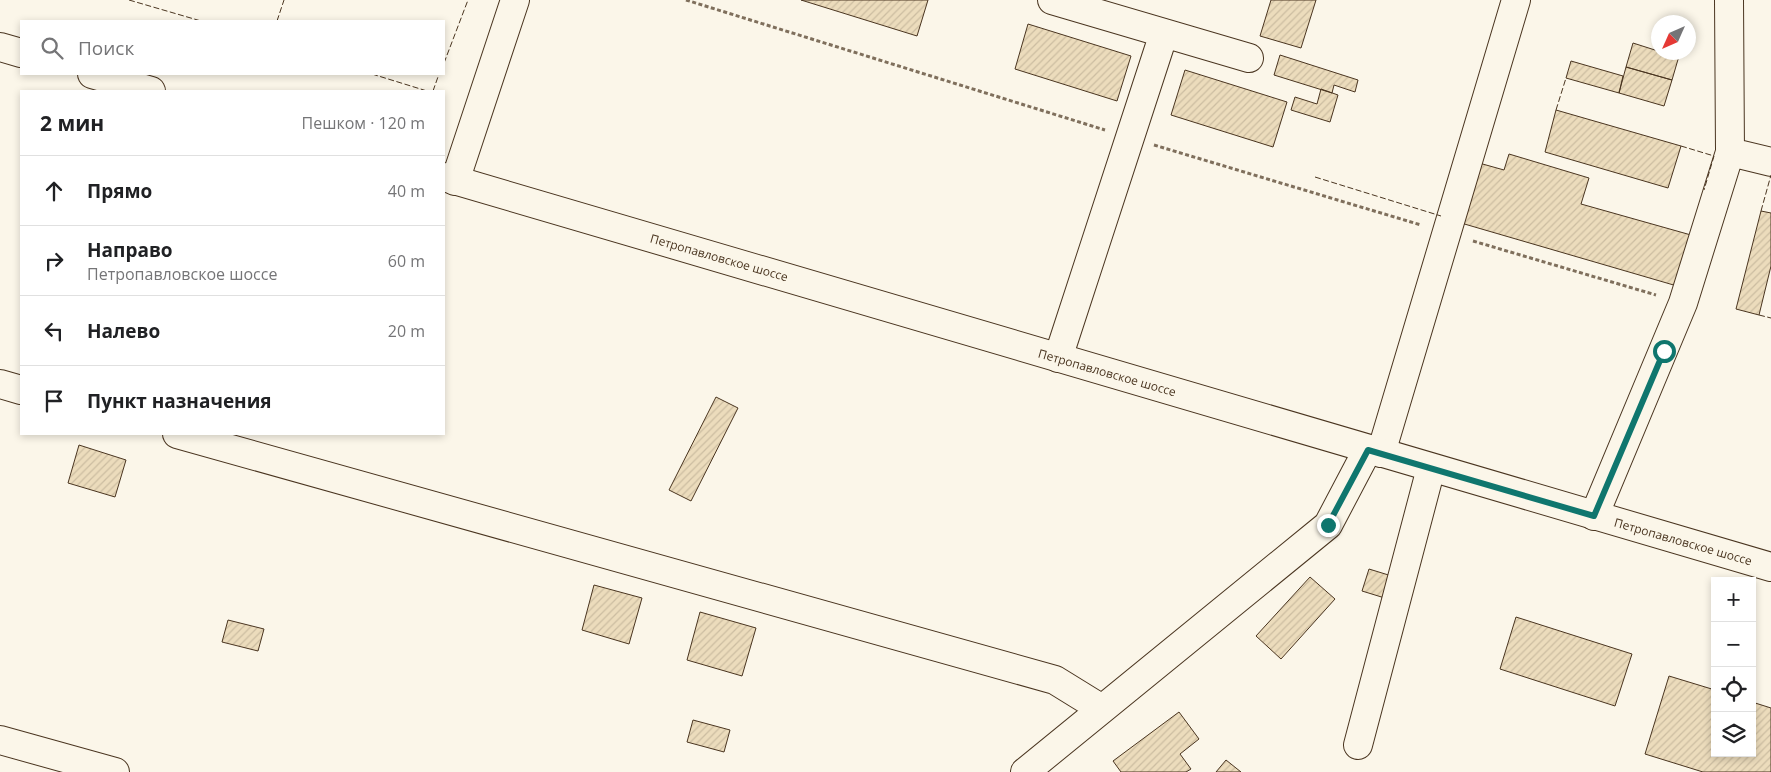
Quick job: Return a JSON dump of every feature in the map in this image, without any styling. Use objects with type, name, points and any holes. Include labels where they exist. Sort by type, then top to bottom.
[{"type":"street","points":[[450,179],[515,0]]},
{"type":"street","points":[[1052,0],[1248,58]]},
{"type":"street","points":[[1025,772],[1328,525],[1374,451],[1447,233],[1516,0]]},
{"type":"street","points":[[1594,516],[1683,302],[1730,152],[1729,0]]},
{"type":"street","points":[[1058,358],[1164,33]]},
{"type":"street","points":[[95,75],[148,90]]},
{"type":"street","points":[[1730,152],[1771,162]]},
{"type":"street","name":"Петропавловское шоссе","points":[[450,179],[1771,567]]},
{"type":"street","points":[[0,384],[20,390]]},
{"type":"street","points":[[181,435],[1055,680],[1102,709]]},
{"type":"street","points":[[1358,745],[1431,468]]},
{"type":"street","points":[[0,740],[115,772]]},
{"type":"path","points":[[686,0],[1130,138],[1683,302]]},
{"type":"building","points":[[801,0],[928,0],[917,36]]},
{"type":"building","points":[[1271,0],[1316,0],[1301,48],[1260,36]]},
{"type":"building","points":[[1028,24],[1131,56],[1117,101],[1015,69]]},
{"type":"building","points":[[1633,43],[1651,49],[1651,60],[1678,60],[1672,80],[1626,67]]},
{"type":"building","points":[[1280,55],[1358,80],[1355,92],[1334,85],[1332,93],[1274,75]]},
{"type":"building","points":[[1571,61],[1623,76],[1619,93],[1566,78]]},
{"type":"building","points":[[1626,67],[1672,80],[1664,106],[1619,93]]},
{"type":"building","points":[[1185,70],[1287,102],[1273,147],[1171,115]]},
{"type":"building","points":[[1321,89],[1338,95],[1330,122],[1291,110],[1295,97],[1317,104]]},
{"type":"building","points":[[1556,110],[1681,146],[1668,188],[1545,152]]},
{"type":"building","points":[[1509,154],[1589,178],[1581,204],[1691,235],[1677,286],[1461,223],[1479,163],[1504,170]]},
{"type":"building","points":[[1761,211],[1771,213],[1771,266],[1759,315],[1736,309]]},
{"type":"building","points":[[716,397],[738,408],[691,501],[669,490]]},
{"type":"building","points":[[79,445],[126,460],[115,497],[68,483]]},
{"type":"building","points":[[1369,569],[1395,577],[1388,599],[1362,591]]},
{"type":"building","points":[[1310,577],[1335,599],[1281,659],[1256,636]]},
{"type":"building","points":[[594,585],[642,598],[629,644],[582,630]]},
{"type":"building","points":[[700,612],[756,628],[742,676],[687,660]]},
{"type":"building","points":[[1516,617],[1632,654],[1615,706],[1500,669]]},
{"type":"building","points":[[228,620],[264,629],[258,651],[222,642]]},
{"type":"building","points":[[1669,676],[1711,689],[1711,757],[1756,757],[1756,703],[1771,708],[1771,772],[1703,772],[1645,754]]},
{"type":"building","points":[[1179,712],[1199,739],[1180,754],[1191,769],[1186,772],[1121,772],[1113,761]]},
{"type":"building","points":[[693,720],[730,730],[724,752],[687,742]]},
{"type":"building","points":[[1226,760],[1241,772],[1216,772]]},
{"type":"fence","points":[[129,0],[198,20]]},
{"type":"fence","points":[[277,20],[284,0]]},
{"type":"fence","points":[[445,60],[468,0]]},
{"type":"fence","points":[[375,75],[424,90]]},
{"type":"fence","points":[[433,90],[439,75]]},
{"type":"fence","points":[[1556,110],[1566,78]]},
{"type":"fence","points":[[1681,146],[1714,156],[1704,190]]},
{"type":"fence","points":[[1761,211],[1771,175]]},
{"type":"fence","points":[[1315,177],[1441,216]]},
{"type":"fence","points":[[1759,315],[1771,318]]},
{"type":"route","points":[[1328,525],[1368,450],[1594,516],[1664,351]]}]
